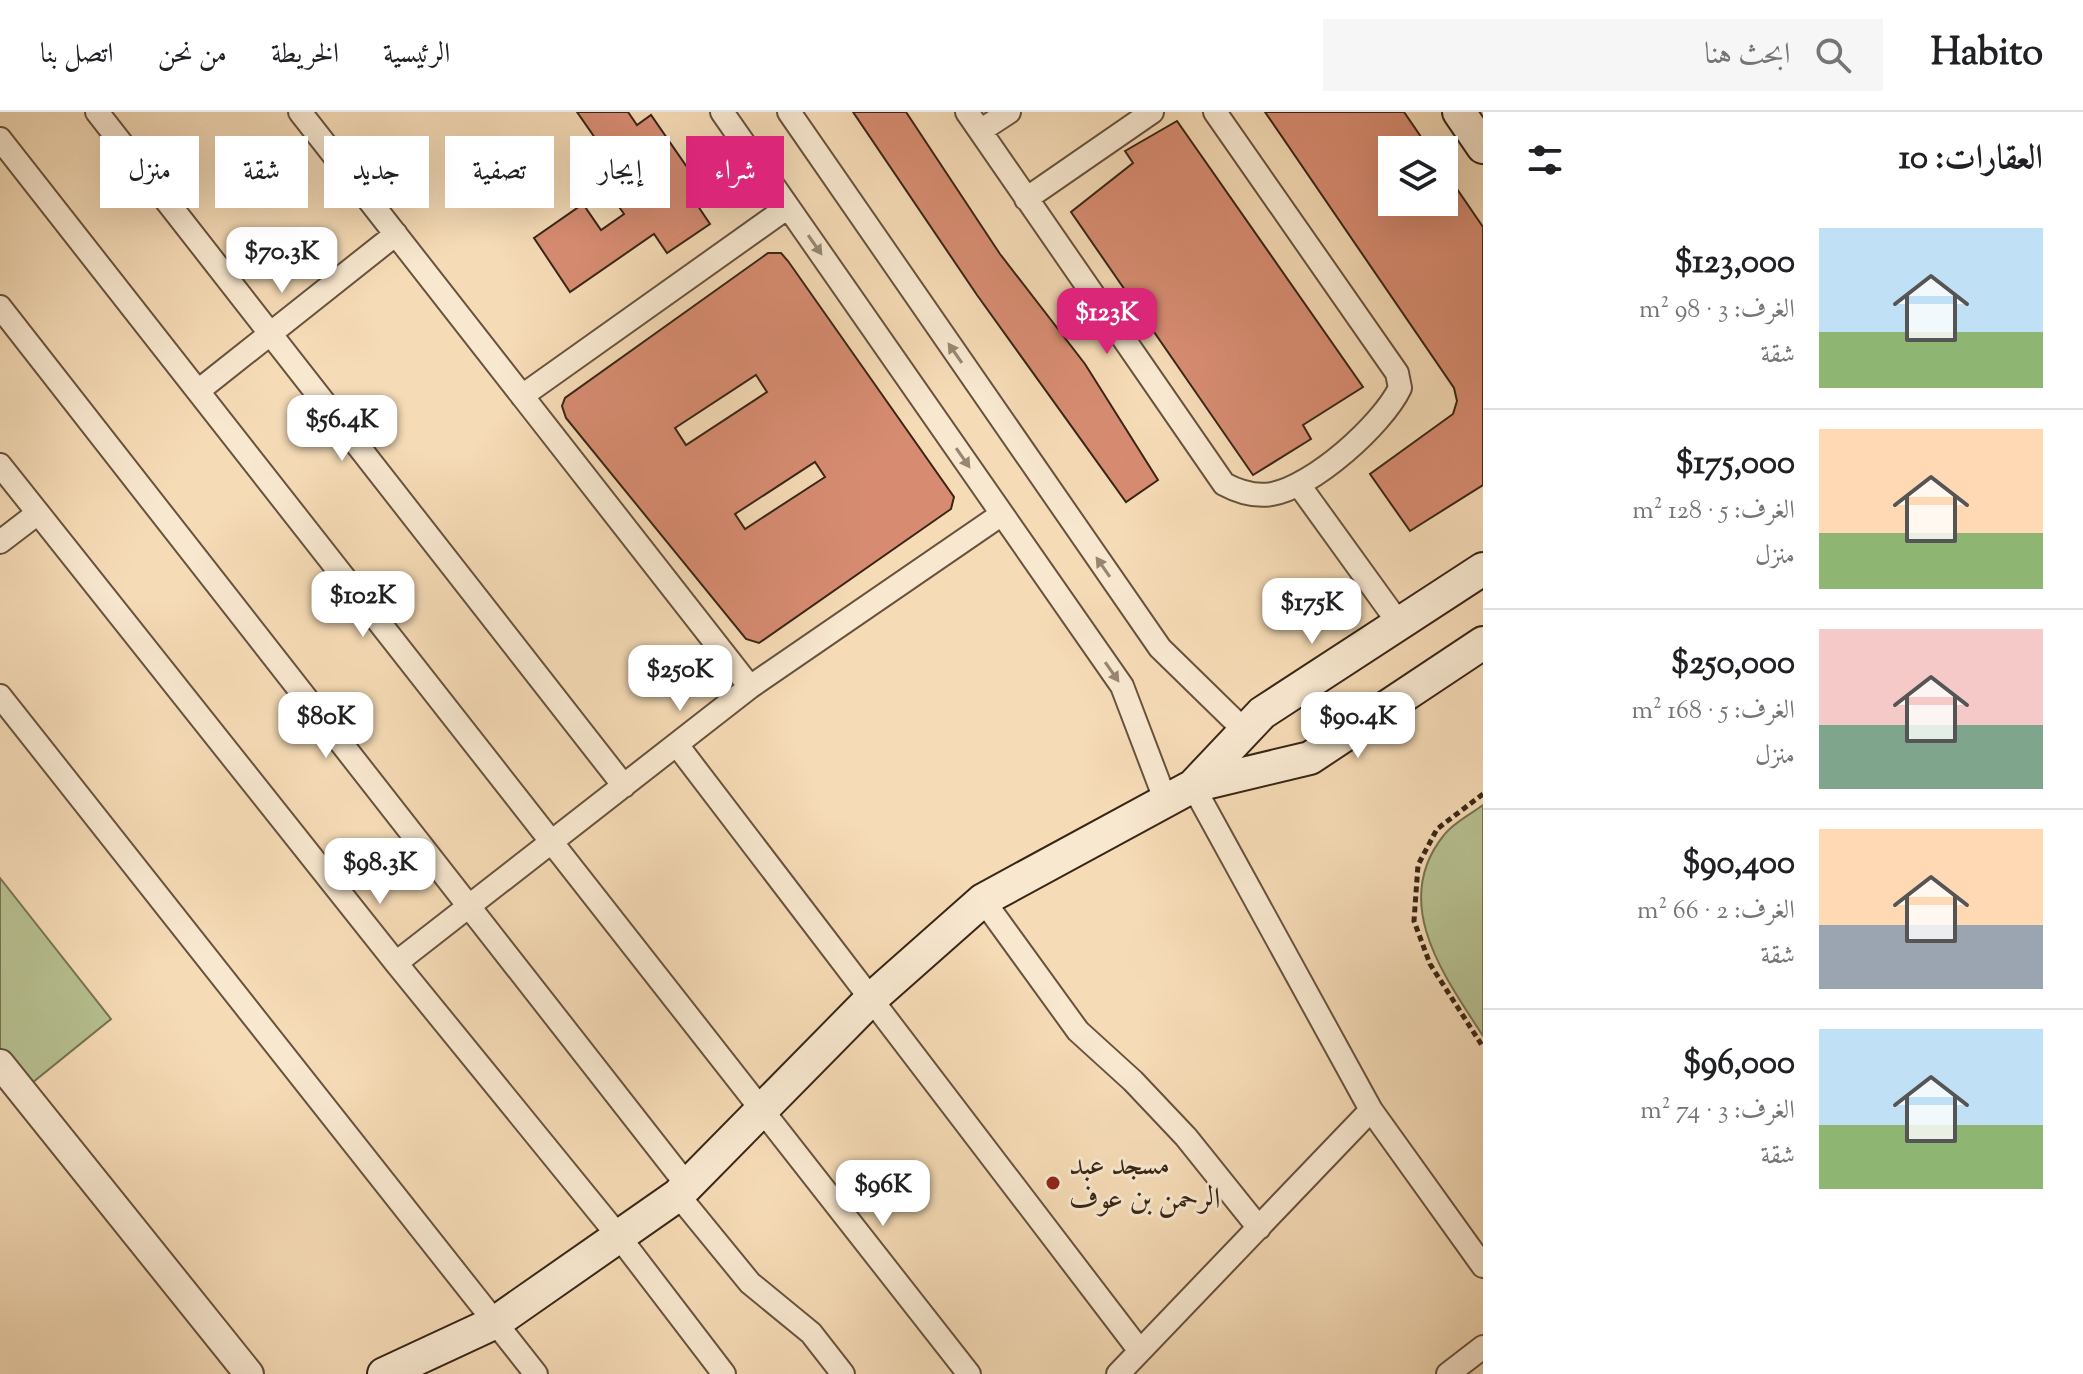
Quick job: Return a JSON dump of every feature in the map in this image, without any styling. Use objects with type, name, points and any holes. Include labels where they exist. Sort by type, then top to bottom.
[{"type":"main road","points":[[1459,112],[1483,147]]},
{"type":"main road","points":[[1179,793],[1262,713],[1483,569]]},
{"type":"main road","points":[[384,1374],[496,1322],[620,1238],[682,1190],[870,1000],[983,900],[1179,793],[1310,758],[1483,643]]},
{"type":"street","points":[[97,112],[624,786]]},
{"type":"street","points":[[300,112],[750,687]]},
{"type":"street","points":[[722,112],[1122,686],[1179,793],[1371,1110],[1483,1266]]},
{"type":"street","points":[[789,112],[1160,648],[1245,731]]},
{"type":"street","points":[[1009,112],[974,121],[1224,484],[1240,493],[1270,495],[1299,485],[1384,415],[1400,388],[1397,373],[1215,112]]},
{"type":"street","points":[[1026,199],[1152,112]]},
{"type":"street","points":[[0,139],[969,1374]]},
{"type":"street","points":[[522,396],[788,207]]},
{"type":"street","points":[[198,391],[396,234]]},
{"type":"street","points":[[0,307],[469,906],[750,1283],[811,1333],[843,1374]]},
{"type":"street","points":[[0,465],[396,963],[620,1238],[724,1374]]},
{"type":"street","points":[[1299,485],[1398,622]]},
{"type":"street","points":[[0,542],[38,513]]},
{"type":"street","points":[[396,963],[750,687],[1002,514]]},
{"type":"street","points":[[3,705],[536,1374]]},
{"type":"street","points":[[677,745],[1140,1351]]},
{"type":"street","points":[[983,900],[1078,1031],[1133,1081],[1186,1137],[1259,1228]]},
{"type":"street","points":[[0,1064],[249,1374]]},
{"type":"street","points":[[1118,1374],[1371,1110]]},
{"type":"street","points":[[1448,1374],[1483,1347]]},
{"type":"path","points":[[1483,794],[1437,829],[1418,865],[1414,921],[1430,964],[1483,1047]]},
{"type":"green space","points":[[1483,805],[1483,1036],[1439,964],[1422,913],[1422,887],[1428,861],[1444,835]]},
{"type":"green space","points":[[0,878],[111,1019],[22,1091],[0,1064]]},
{"type":"building","points":[[577,112],[628,112],[637,125],[651,115],[666,136],[594,136]]},
{"type":"building","points":[[853,112],[906,112],[1000,254],[1085,364],[1158,480],[1126,502],[977,295]]},
{"type":"building","points":[[1265,112],[1404,112],[1420,136],[1378,136],[1378,216],[1458,216],[1458,190],[1483,227],[1483,485],[1410,531],[1370,474],[1453,414],[1457,401],[1454,388]]},
{"type":"building","points":[[1177,121],[1363,387],[1303,425],[1311,439],[1253,475],[1071,212],[1133,163],[1125,151]]},
{"type":"building","points":[[670,143],[686,166],[686,208],[699,208],[710,224],[667,253],[654,234],[570,292],[534,238],[577,208],[586,208],[601,230],[624,214],[620,208],[670,208]]},
{"type":"building","points":[[768,253],[781,253],[954,497],[951,509],[759,643],[746,639],[566,418],[562,406],[565,398]],"holes":[[[756,375],[767,392],[686,445],[675,428]],[[815,462],[825,477],[745,529],[735,514]]]},
{"type":"place","name":"مسجد عبد الرحمن بن عوف","points":[[1053,1183]]}]
